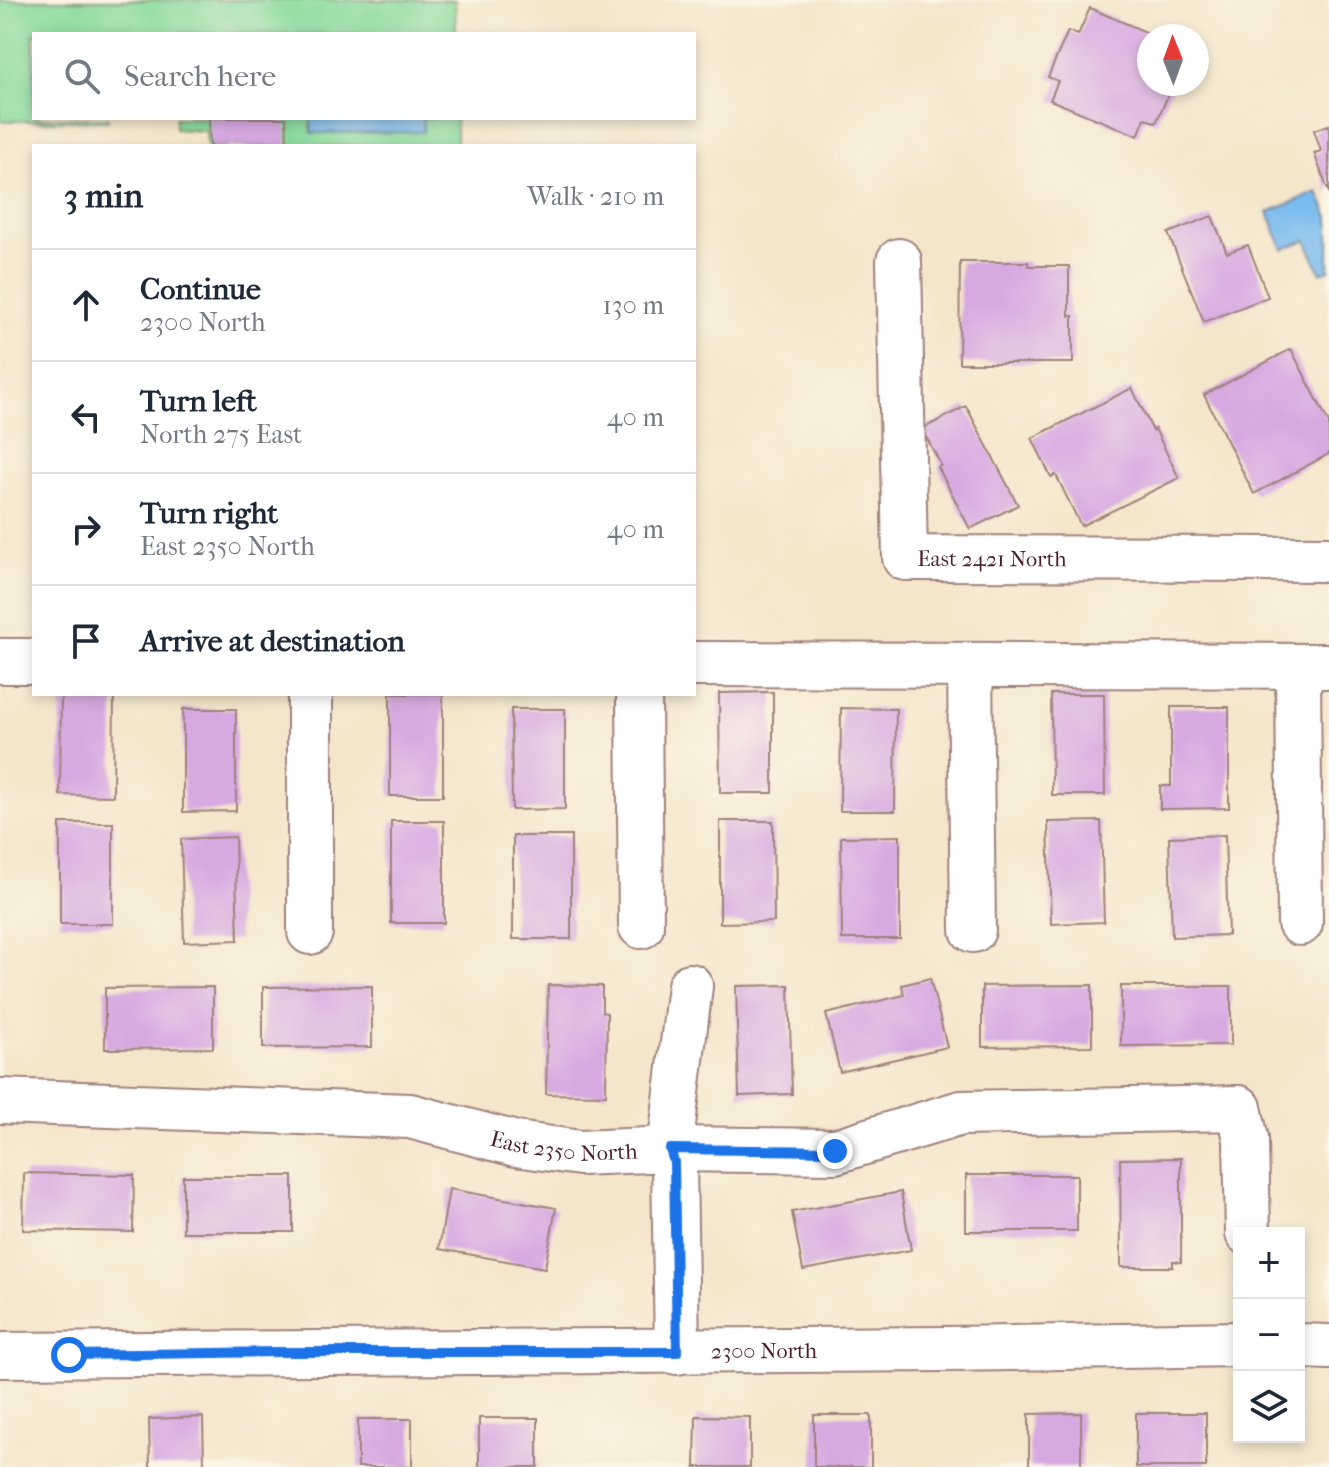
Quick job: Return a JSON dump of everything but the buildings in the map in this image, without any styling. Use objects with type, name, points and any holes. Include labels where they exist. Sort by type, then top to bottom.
[{"type":"street","name":"East 2421 North","points":[[899,261],[905,558],[1329,559]]},
{"type":"street","points":[[0,661],[32,661]]},
{"type":"street","points":[[696,664],[1313,666],[1300,923]]},
{"type":"street","points":[[970,665],[973,930]]},
{"type":"street","points":[[310,696],[310,932]]},
{"type":"street","points":[[639,696],[641,926]]},
{"type":"street","points":[[677,1352],[674,1162],[670,1149],[690,986]]},
{"type":"street","name":"East 2350 North","points":[[0,1101],[410,1116],[516,1144],[580,1153],[670,1149],[835,1151],[961,1113],[1239,1108],[1246,1139],[1248,1227]]},
{"type":"street","name":"2300 North","points":[[0,1355],[677,1352],[1233,1344]]},
{"type":"street","points":[[1305,1346],[1329,1347]]},
{"type":"green space","points":[[0,0],[455,0],[456,32],[32,32],[32,120],[108,121],[0,121]]},
{"type":"green space","points":[[175,120],[456,120],[456,144],[207,144],[206,131],[175,129]]},
{"type":"water","points":[[311,120],[423,120],[423,132],[312,133]]},
{"type":"water","points":[[1318,192],[1329,218],[1329,270],[1321,273],[1306,240],[1283,249],[1268,212]]},
{"type":"route","points":[[69,1355],[677,1352],[674,1162],[670,1149],[835,1151]]}]
